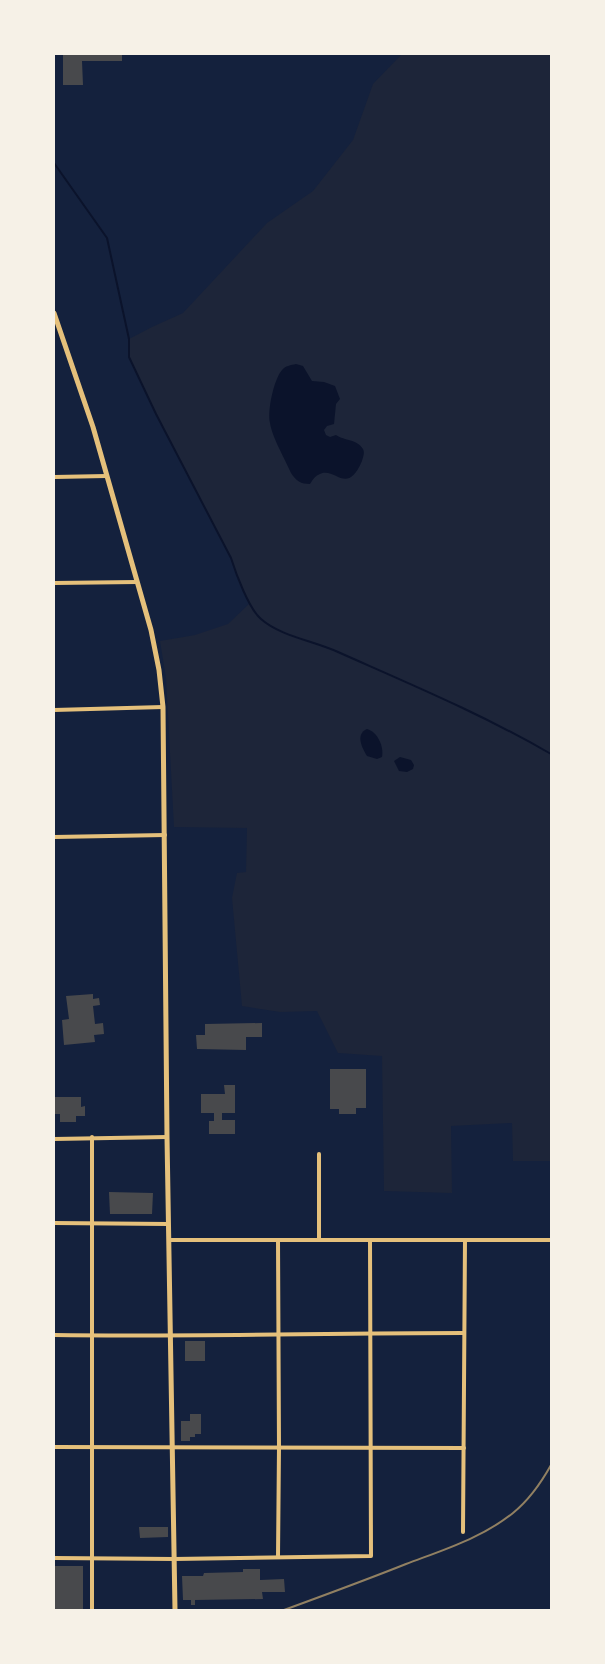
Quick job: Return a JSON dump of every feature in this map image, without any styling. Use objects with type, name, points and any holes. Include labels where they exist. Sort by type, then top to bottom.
[{"type":"main road","points":[[54,313],[93,428],[137,582],[156,652],[163,707],[168,1224],[175,1610]]},
{"type":"street","points":[[54,478],[106,476]]},
{"type":"street","points":[[54,583],[137,582]]},
{"type":"street","points":[[54,710],[163,707]]},
{"type":"street","points":[[54,837],[165,835]]},
{"type":"street","points":[[54,1138],[167,1137]]},
{"type":"street","points":[[92,1138],[92,1610]]},
{"type":"street","points":[[319,1154],[319,1240]]},
{"type":"street","points":[[54,1223],[168,1224]]},
{"type":"street","points":[[169,1240],[551,1240]]},
{"type":"street","points":[[278,1240],[278,1557]]},
{"type":"street","points":[[54,1558],[174,1559],[370,1556],[370,1240]]},
{"type":"street","points":[[463,1532],[465,1240]]},
{"type":"street","points":[[54,1335],[278,1335],[324,1332],[464,1332]]},
{"type":"street","points":[[54,1448],[464,1448]]},
{"type":"shaded area","points":[[402,54],[550,54],[551,1161],[513,1161],[512,1123],[451,1126],[452,1193],[384,1191],[382,1056],[338,1053],[317,1011],[280,1012],[242,1006],[232,898],[237,873],[246,872],[247,828],[174,827],[166,678],[160,641],[195,635],[228,624],[250,603],[239,583],[231,558],[129,357],[129,339],[183,313],[267,223],[313,191],[353,140],[373,84]]},
{"type":"shaded area","points":[[296,364],[303,366],[312,381],[324,382],[335,386],[340,399],[336,404],[334,424],[327,426],[324,430],[326,435],[330,437],[336,435],[358,443],[363,449],[362,461],[351,477],[346,479],[330,473],[324,473],[316,476],[310,484],[307,484],[299,482],[291,473],[273,435],[269,411],[279,374],[288,366]]},
{"type":"shaded area","points":[[367,729],[374,733],[379,740],[382,757],[377,759],[367,756],[365,753],[360,738],[363,731]]},
{"type":"shaded area","points":[[400,757],[411,760],[414,765],[413,769],[407,772],[399,771],[394,761]]},
{"type":"building","points":[[63,54],[122,54],[122,61],[82,61],[83,85],[63,85]]},
{"type":"building","points":[[93,994],[93,999],[99,998],[100,1005],[93,1006],[95,1024],[103,1023],[104,1034],[94,1035],[95,1042],[64,1045],[62,1020],[69,1019],[66,996]]},
{"type":"building","points":[[262,1023],[262,1037],[246,1037],[246,1050],[197,1049],[196,1035],[205,1035],[205,1024]]},
{"type":"building","points":[[330,1069],[366,1069],[366,1108],[356,1108],[356,1114],[339,1114],[339,1109],[330,1109]]},
{"type":"building","points":[[224,1085],[235,1085],[235,1113],[222,1113],[222,1120],[235,1120],[235,1134],[209,1134],[209,1121],[214,1121],[214,1113],[201,1113],[201,1094],[225,1094]]},
{"type":"building","points":[[54,1097],[81,1097],[81,1107],[85,1106],[85,1116],[76,1116],[76,1122],[60,1122],[60,1114],[54,1114]]},
{"type":"building","points":[[109,1192],[153,1193],[152,1214],[110,1214]]},
{"type":"building","points":[[185,1341],[205,1341],[205,1361],[185,1361]]},
{"type":"building","points":[[190,1414],[201,1414],[201,1434],[195,1434],[195,1437],[190,1437],[190,1441],[181,1441],[181,1421],[190,1421]]},
{"type":"building","points":[[139,1527],[168,1527],[168,1537],[140,1538]]},
{"type":"building","points":[[54,1566],[83,1566],[83,1610],[54,1610]]},
{"type":"building","points":[[243,1569],[260,1569],[260,1580],[284,1579],[285,1592],[262,1592],[263,1599],[195,1600],[195,1605],[191,1605],[191,1600],[183,1600],[182,1576],[203,1576],[204,1573],[243,1572]]},
{"type":"waterway","points":[[54,163],[107,238],[129,339],[129,357],[156,414],[231,558],[243,591],[256,614],[278,630],[329,648],[419,688],[499,726],[551,754]]},
{"type":"railway","points":[[284,1610],[448,1548],[488,1530],[524,1503],[539,1485],[551,1465]]}]
